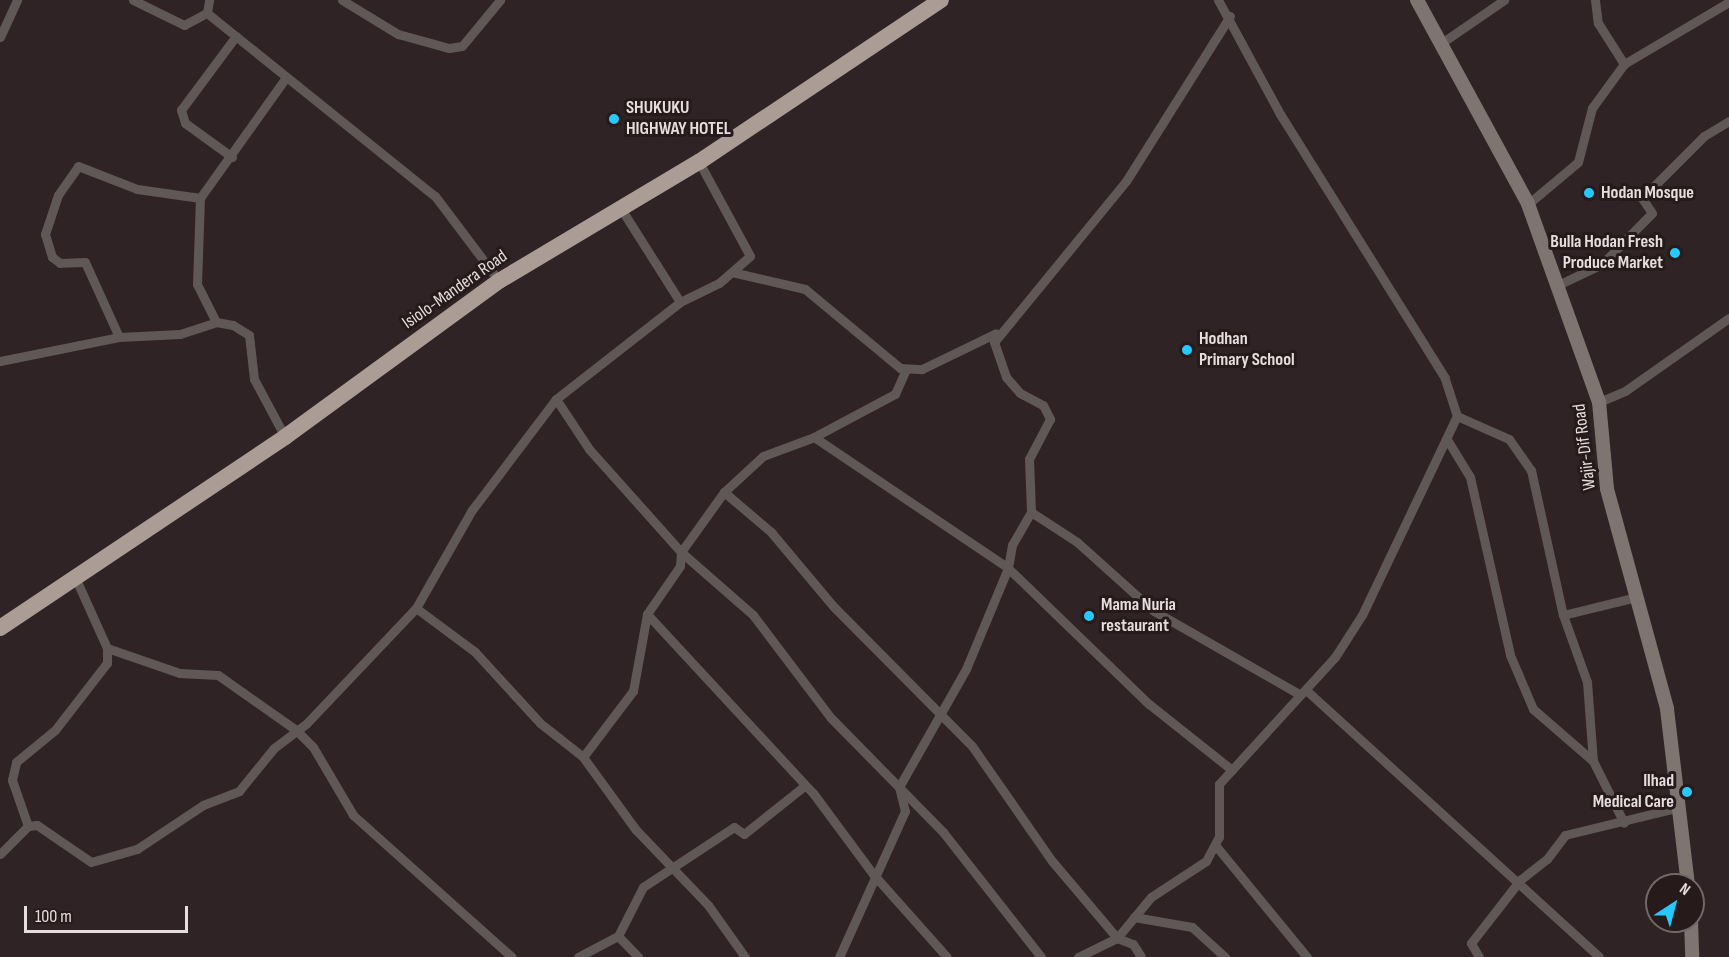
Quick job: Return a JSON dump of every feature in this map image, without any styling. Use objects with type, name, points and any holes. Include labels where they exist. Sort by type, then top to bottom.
[{"type":"highway","name":"Isiolo-Mandera Road","points":[[0,628],[285,437],[499,281],[619,205],[699,162],[942,0]]},
{"type":"main road","name":"Wajir-Dif Road","points":[[1417,0],[1528,204],[1599,402],[1607,489],[1633,598],[1667,708],[1687,873]]},
{"type":"main road","points":[[1691,933],[1692,957]]},
{"type":"street","points":[[0,37],[17,0]]},
{"type":"street","points":[[133,0],[184,25],[207,13]]},
{"type":"street","points":[[207,13],[209,0]]},
{"type":"street","points":[[342,0],[398,34],[449,48],[462,46],[500,0]]},
{"type":"street","points":[[1078,957],[1117,938],[1134,917],[1180,873],[1206,861],[1215,846],[1216,799],[1219,784],[1302,692],[1362,615],[1448,441],[1457,416],[1445,378],[1280,114],[1230,16],[1218,0]]},
{"type":"street","points":[[1440,44],[1504,0]]},
{"type":"street","points":[[1595,0],[1598,23],[1624,64]]},
{"type":"street","points":[[1528,204],[1578,162],[1592,108],[1624,64],[1729,2]]},
{"type":"street","points":[[207,13],[285,79],[435,196],[499,281]]},
{"type":"street","points":[[732,272],[805,289],[906,369],[922,369],[996,333],[1126,180],[1230,16]]},
{"type":"street","points":[[232,158],[184,123],[181,110],[236,36]]},
{"type":"street","points":[[216,322],[197,284],[200,198],[232,158],[285,79]]},
{"type":"street","points":[[1558,285],[1602,264],[1652,213],[1642,198],[1704,136],[1729,121]]},
{"type":"street","points":[[0,854],[28,826],[37,825],[91,862],[137,849],[203,805],[239,791],[296,729],[355,676],[416,608],[472,510],[556,399],[680,302],[732,272],[750,256],[699,162]]},
{"type":"street","points":[[119,337],[85,262],[60,263],[52,257],[45,234],[58,195],[78,166],[138,189],[200,198]]},
{"type":"street","points":[[619,205],[680,302]]},
{"type":"street","points":[[1599,402],[1625,391],[1729,318]]},
{"type":"street","points":[[0,361],[119,337],[180,334],[216,322],[249,335],[254,379],[285,437]]},
{"type":"street","points":[[839,957],[873,874],[905,811],[899,787],[966,669],[1008,568],[1012,545],[1031,513],[1029,459],[1050,419],[1043,405],[1020,393],[1006,377],[995,350],[996,333]]},
{"type":"street","points":[[582,757],[633,691],[647,614],[680,566],[681,552],[724,492],[763,456],[814,438],[895,393],[906,369]]},
{"type":"street","points":[[556,399],[589,449],[681,552],[753,615],[831,718],[943,832],[1041,957]]},
{"type":"street","points":[[1457,416],[1521,450],[1531,470],[1563,615],[1587,682],[1593,761],[1624,823]]},
{"type":"street","points":[[814,438],[1008,568],[1149,704],[1232,770]]},
{"type":"street","points":[[1448,441],[1470,477],[1510,656],[1533,709],[1593,761]]},
{"type":"street","points":[[724,492],[771,532],[834,607],[972,746],[1052,861],[1117,938],[1133,944],[1141,957]]},
{"type":"street","points":[[1031,513],[1077,542],[1154,611],[1302,692],[1520,880],[1525,894],[1599,957]]},
{"type":"street","points":[[28,826],[12,780],[16,762],[55,730],[101,676],[107,648],[75,577]]},
{"type":"street","points":[[1563,615],[1633,598]]},
{"type":"street","points":[[416,608],[475,652],[540,723],[582,757],[671,870],[708,905],[745,957]]},
{"type":"street","points":[[647,614],[770,744],[803,787],[813,793],[873,874],[947,957]]},
{"type":"street","points":[[107,648],[178,673],[218,675],[296,729],[313,747],[353,815],[512,957]]},
{"type":"street","points":[[578,957],[618,936],[643,887],[734,826],[744,834],[803,787]]},
{"type":"street","points":[[1479,957],[1471,944],[1520,880],[1547,859],[1565,835],[1624,823],[1680,807]]},
{"type":"street","points":[[1215,846],[1307,957]]},
{"type":"street","points":[[1134,917],[1192,927],[1225,957]]},
{"type":"street","points":[[618,936],[638,957]]},
{"type":"place","name":"SHUKUKU HIGHWAY HOTEL","points":[[614,119]]},
{"type":"place","name":"Hodan Mosque","points":[[1589,193]]},
{"type":"place","name":"Bulla Hodan Fresh Produce Market","points":[[1675,253]]},
{"type":"place","name":"Hodhan Primary School","points":[[1187,350]]},
{"type":"place","name":"Mama Nuria restaurant","points":[[1089,616]]},
{"type":"place","name":"Ilhad Medical Care","points":[[1687,792]]}]
